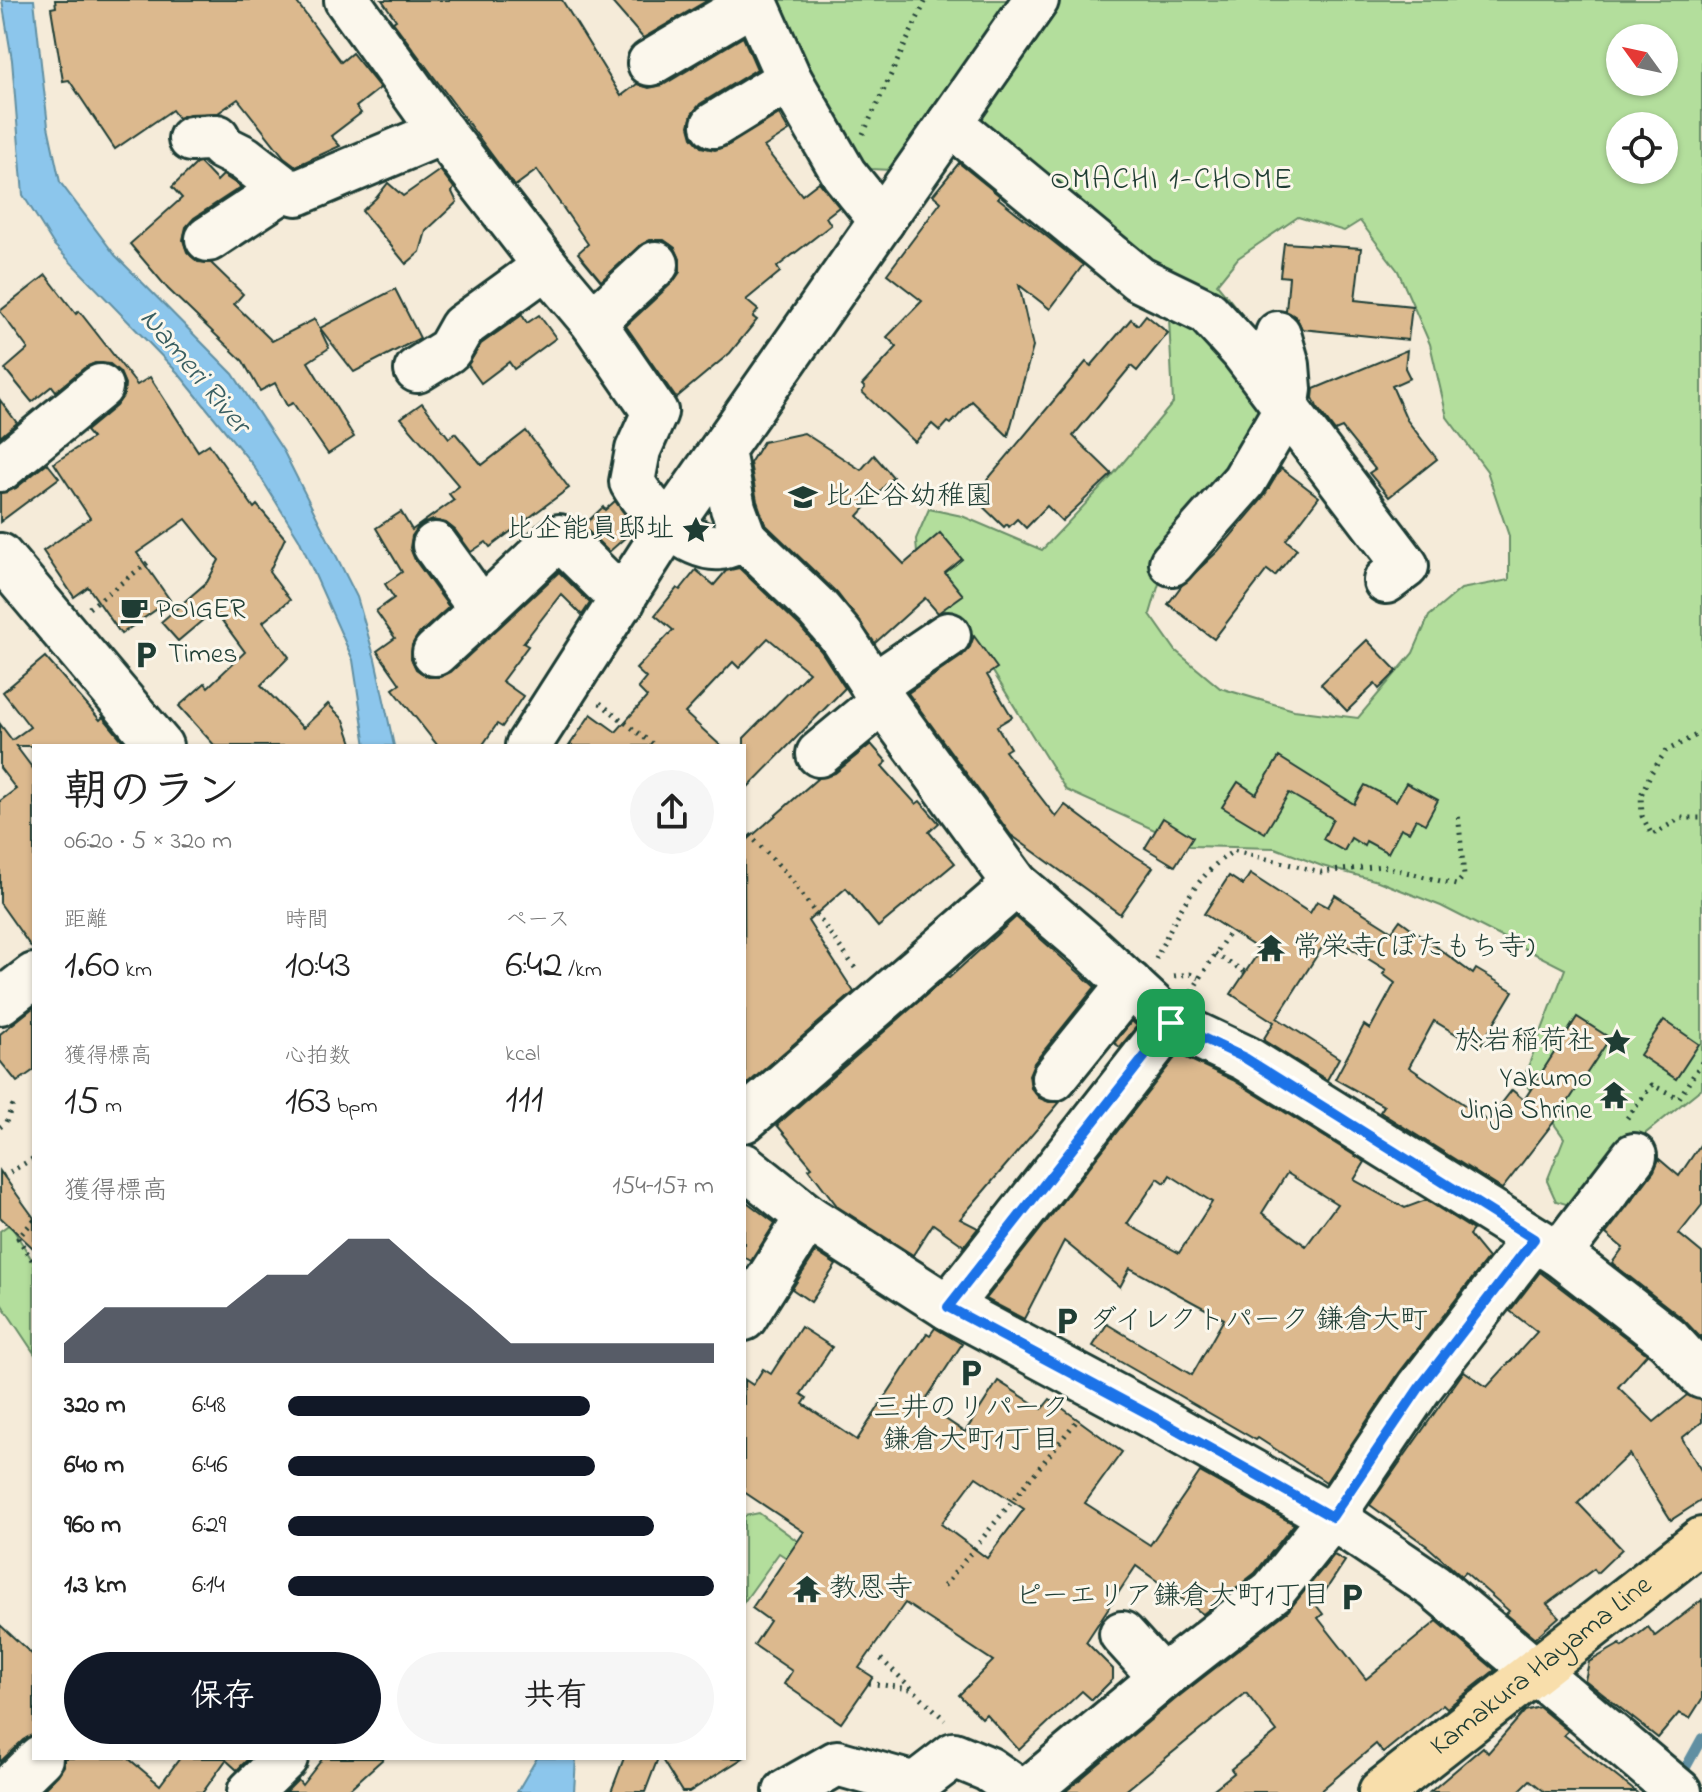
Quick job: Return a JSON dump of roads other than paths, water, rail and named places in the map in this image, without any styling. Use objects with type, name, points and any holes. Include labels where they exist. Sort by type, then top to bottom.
[{"type":"main road","name":"Kamakura Hayama Line","points":[[1381,1792],[1702,1540]]},
{"type":"street","points":[[347,0],[442,132],[593,322],[655,412],[638,450],[632,482],[668,527],[709,546],[721,547],[744,538]]},
{"type":"street","points":[[650,63],[754,0],[789,79],[844,174],[882,221]]},
{"type":"street","points":[[529,744],[668,527],[1036,0]]},
{"type":"street","points":[[714,125],[789,79]]},
{"type":"street","points":[[950,123],[1139,279],[1207,312],[1242,350],[1406,566],[1386,581]]},
{"type":"street","points":[[191,139],[217,137],[222,147],[244,158],[284,189],[297,193],[442,132]]},
{"type":"street","points":[[208,239],[284,189]]},
{"type":"street","points":[[593,322],[656,264]]},
{"type":"street","points":[[417,370],[449,350],[462,327],[546,266]]},
{"type":"street","points":[[1172,563],[1244,481],[1286,409],[1289,389],[1287,365],[1278,334]]},
{"type":"street","points":[[0,469],[100,387]]},
{"type":"street","points":[[722,451],[733,508],[744,538],[818,609],[841,636],[878,693],[1016,884],[1146,983],[1171,1023],[1245,1058],[1546,1247],[1668,1339],[1702,1376]]},
{"type":"street","points":[[435,653],[559,537],[623,600]]},
{"type":"street","points":[[435,545],[482,610]]},
{"type":"street","points":[[8,582],[61,630],[158,744]]},
{"type":"street","points":[[819,754],[878,693],[948,635]]},
{"type":"street","points":[[746,1118],[1016,884]]},
{"type":"street","points":[[0,1002],[32,978]]},
{"type":"street","points":[[1054,1078],[1146,983]]},
{"type":"street","points":[[948,1307],[1171,1023]]},
{"type":"street","points":[[786,1792],[837,1763],[915,1785],[954,1755],[988,1769],[1024,1792],[1273,1591],[1332,1517],[1419,1388],[1546,1247],[1634,1156]]},
{"type":"street","points":[[746,1168],[808,1217],[948,1307],[1103,1389],[1332,1517],[1434,1586],[1536,1670],[1667,1787]]},
{"type":"street","points":[[746,1315],[808,1217]]},
{"type":"street","points":[[1122,1634],[1162,1678]]},
{"type":"street","points":[[5,1792],[38,1760]]},
{"type":"street","points":[[250,1792],[283,1760]]},
{"type":"water","name":"Nameri River","points":[[2,0],[34,0],[48,126],[60,182],[115,255],[233,374],[284,452],[357,597],[375,659],[394,744],[366,744],[353,660],[299,539],[253,465],[178,373],[54,245],[23,195],[12,60]]},
{"type":"water","points":[[536,1760],[576,1760],[574,1792],[517,1792]]},
{"type":"waterway","points":[[1680,1778],[1702,1738]]},
{"type":"place","name":"比企谷幼稚園","points":[[803,497]]},
{"type":"place","name":"比企能員邸址","points":[[696,530]]},
{"type":"place","name":"POIGER","points":[[134,610]]},
{"type":"place","name":"Times","points":[[146,655]]},
{"type":"place","name":"常栄寺(ぼたもち寺)","points":[[1271,948]]},
{"type":"place","name":"於岩稲荷社","points":[[1617,1042]]},
{"type":"place","name":"Yakumo Jinja Shrine","points":[[1614,1095]]},
{"type":"place","name":"ダイレクトパーク 鎌倉大町","points":[[1067,1321]]},
{"type":"place","name":"三井のリパーク 鎌倉大町1丁目","points":[[971,1373]]},
{"type":"place","name":"教恩寺","points":[[807,1589]]},
{"type":"place","name":"ピーエリア鎌倉大町1丁目","points":[[1352,1597]]},
{"type":"district","name":"OMACHI 1-CHOME","points":[[1172,181]]}]
